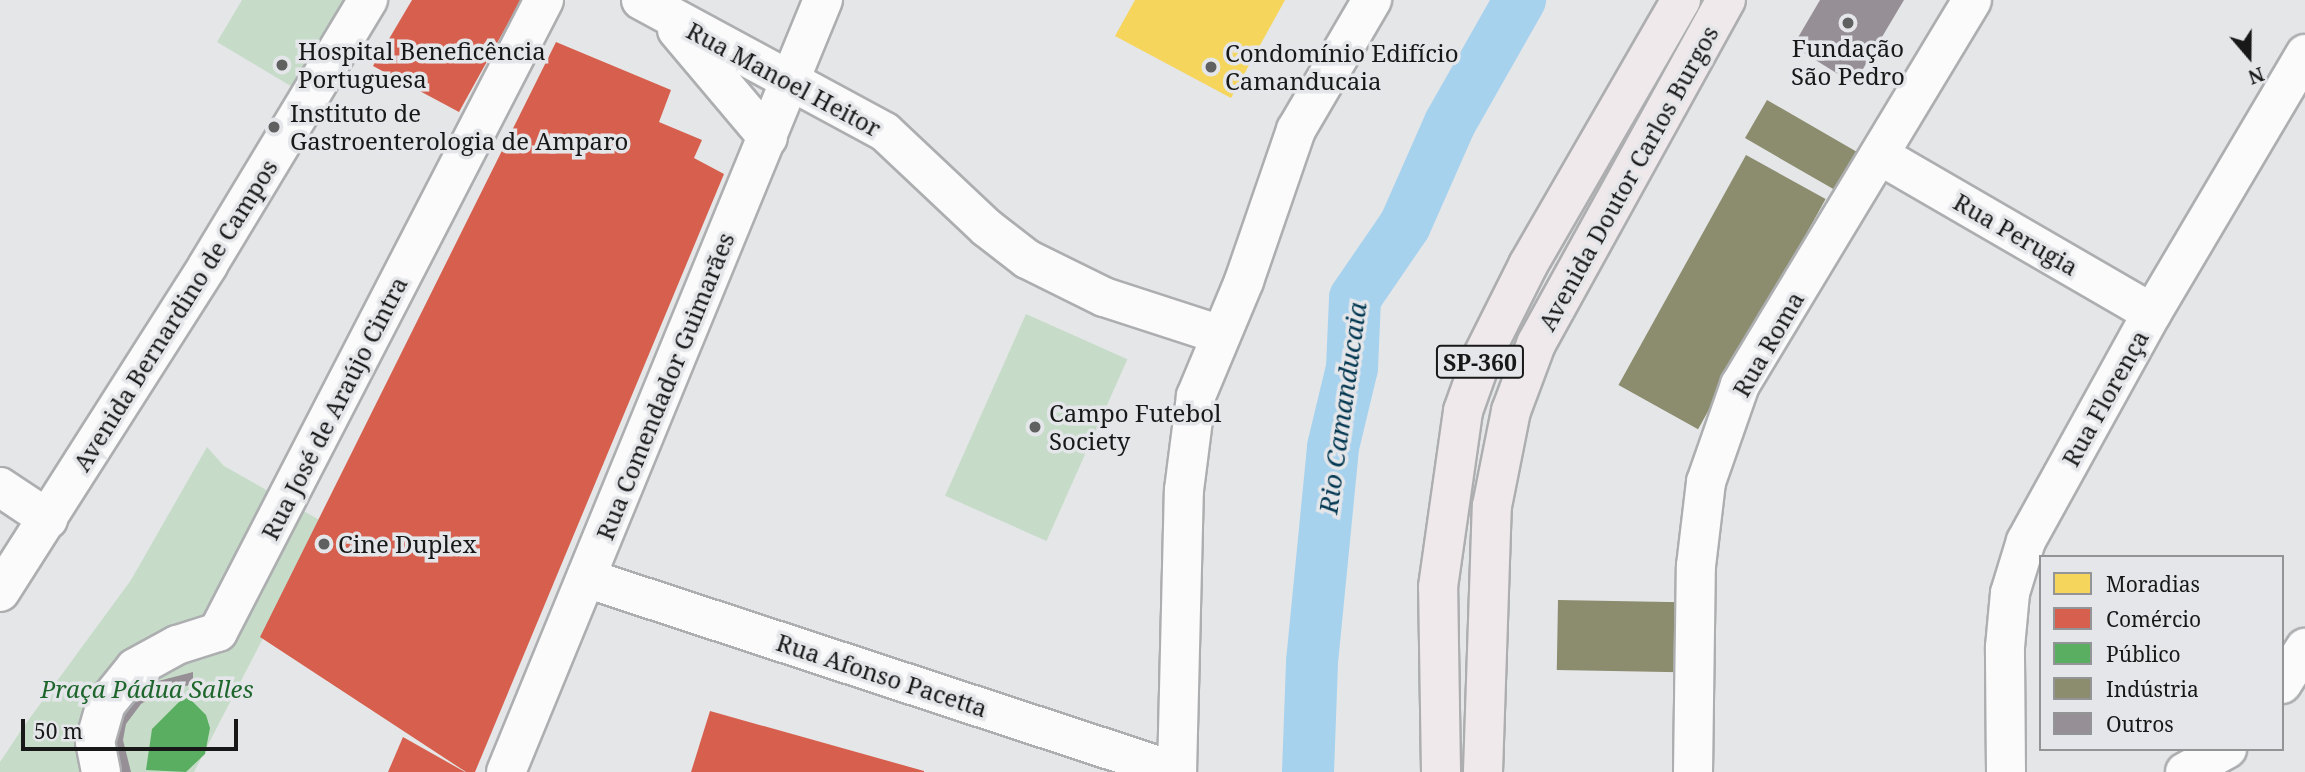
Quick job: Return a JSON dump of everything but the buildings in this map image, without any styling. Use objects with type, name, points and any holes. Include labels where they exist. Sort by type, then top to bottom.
[{"type":"main road","name":"Avenida Doutor Carlos Burgos","points":[[1441,772],[1438,587],[1451,471],[1464,411],[1483,355],[1528,265],[1681,0]]},
{"type":"main road","name":"Avenida Doutor Carlos Burgos","points":[[1483,772],[1492,506],[1511,411],[1536,344],[1726,0]]},
{"type":"street","name":"Avenida Bernardino de Campos","points":[[0,592],[48,519],[368,0]]},
{"type":"street","name":"Rua José de Araújo Cintra","points":[[101,772],[95,742],[106,704],[135,668],[177,645],[218,632],[544,0]]},
{"type":"street","name":"Rua Comendador Guimarães","points":[[506,772],[823,0]]},
{"type":"street","points":[[1177,772],[1184,490],[1196,396],[1255,252],[1296,130],[1372,0]]},
{"type":"street","name":"Rua Roma","points":[[1693,772],[1696,566],[1706,482],[1740,384],[1881,156],[1972,0]]},
{"type":"street","name":"Rua Manoel Heitor","points":[[653,7],[885,132],[987,228],[1027,259],[1104,298],[1220,335]]},
{"type":"street","name":"Rua Manoel Heitor","points":[[653,7],[768,138]]},
{"type":"street","name":"Rua Florença","points":[[2006,772],[2005,648],[2011,593],[2026,541],[2152,313],[2305,54]]},
{"type":"street","name":"Rua Perugia","points":[[1881,156],[2152,313]]},
{"type":"street","points":[[0,487],[48,519]]},
{"type":"street","name":"Rua Afonso Pacetta","points":[[586,578],[1177,772]]},
{"type":"street","points":[[2284,681],[2305,648]]},
{"type":"street","points":[[2185,772],[2223,751]]},
{"type":"green space","name":"Hospital Beneficência Portuguesa","points":[[242,0],[349,0],[294,88],[217,42]]},
{"type":"green space","name":"Campo Futebol Society","points":[[1026,314],[1127,359],[1046,541],[945,496]]},
{"type":"green space","name":"Praça Pádua Salles","points":[[207,447],[224,466],[323,522],[194,772],[0,772],[0,762],[24,726],[131,580]]},
{"type":"waterway","name":"Rio Camanducaia","points":[[1308,772],[1312,662],[1333,447],[1352,368],[1355,298],[1405,225],[1450,123],[1520,0]]},
{"type":"place","name":"Fundação São Pedro","points":[[1848,23]]},
{"type":"place","name":"Hospital Beneficência Portuguesa","points":[[282,65]]},
{"type":"place","name":"Condomínio Edifício Camanducaia","points":[[1211,67]]},
{"type":"place","name":"Instituto de Gastroenterologia de Amparo","points":[[274,127]]},
{"type":"place","name":"Campo Futebol Society","points":[[1035,427]]},
{"type":"place","name":"Cine Duplex","points":[[324,544]]}]
